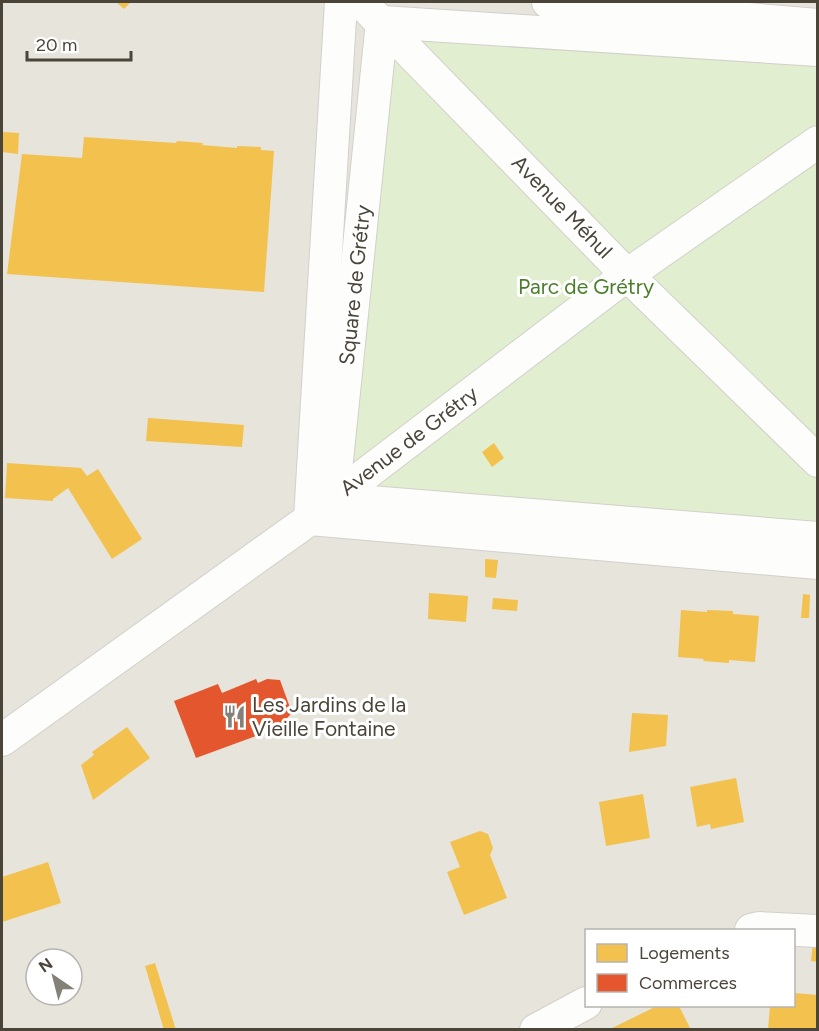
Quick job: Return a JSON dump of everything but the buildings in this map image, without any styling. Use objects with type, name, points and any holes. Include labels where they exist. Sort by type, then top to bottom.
[{"type":"street","name":"Square de Grétry","points":[[321,509],[341,2]]},
{"type":"street","points":[[548,2],[818,25]]},
{"type":"street","name":"Square de Grétry","points":[[321,509],[372,12]]},
{"type":"street","points":[[372,12],[818,50]]},
{"type":"street","name":"Avenue Méhul","points":[[372,12],[627,275],[818,460]]},
{"type":"street","name":"Avenue de Grétry","points":[[2,740],[321,509],[627,275],[818,142]]},
{"type":"street","points":[[321,509],[818,538]]},
{"type":"street","points":[[321,509],[818,563]]},
{"type":"street","points":[[755,929],[779,929]]},
{"type":"street","points":[[795,930],[818,931]]},
{"type":"street","points":[[536,1029],[585,1004]]},
{"type":"shaded area","points":[[2,2],[817,2],[817,1029],[2,1030]]},
{"type":"green space","name":"Parc de Grétry","points":[[382,22],[817,50],[817,538],[333,499]]},
{"type":"place","name":"Les Jardins de la Vieille Fontaine","points":[[234,717]]}]
